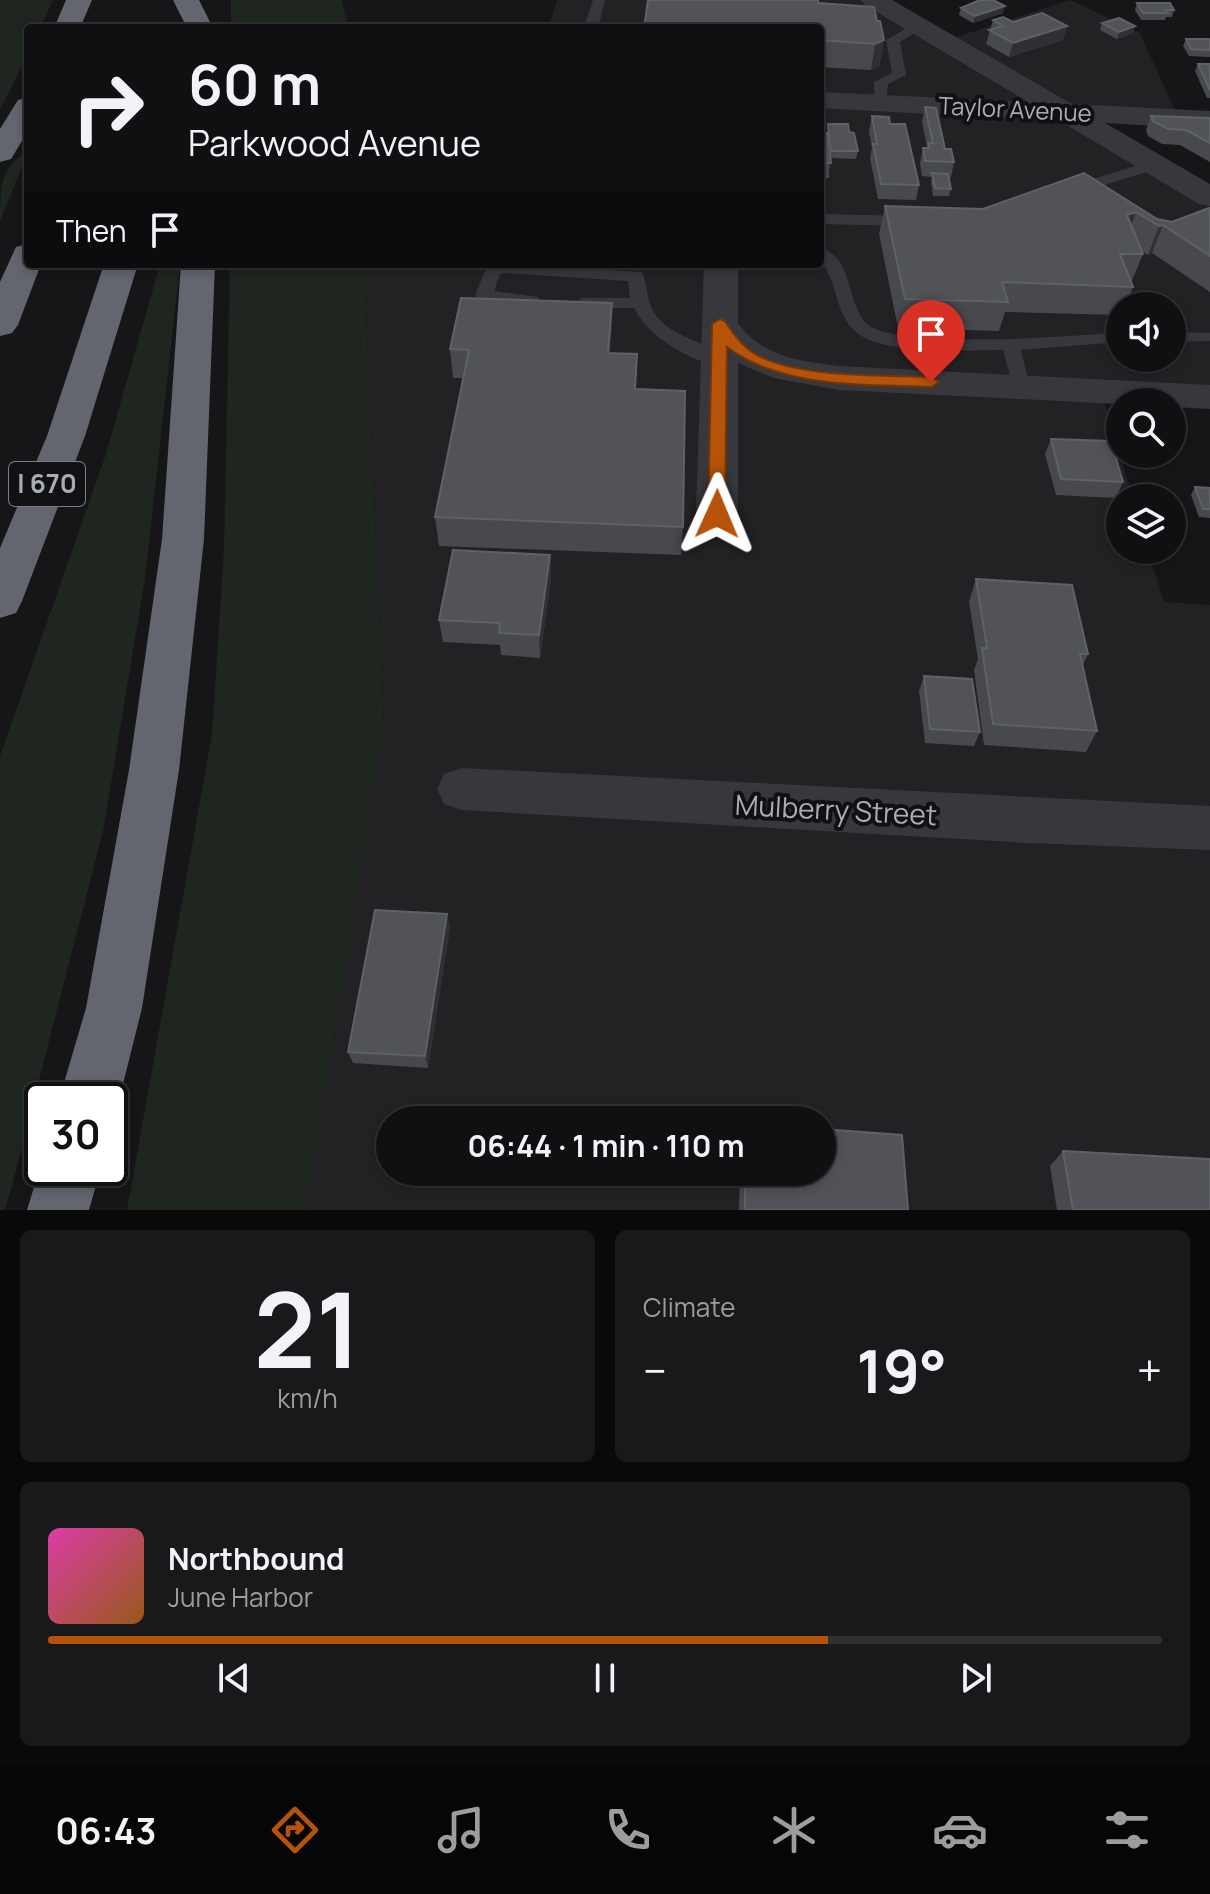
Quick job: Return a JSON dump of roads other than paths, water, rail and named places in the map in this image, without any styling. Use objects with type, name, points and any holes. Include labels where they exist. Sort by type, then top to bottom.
[{"type":"highway","points":[[69,24],[79,0]]},
{"type":"highway","points":[[182,24],[185,0]]},
{"type":"highway","points":[[185,0],[198,24]]},
{"type":"highway","points":[[0,153],[24,113]]},
{"type":"highway","points":[[0,325],[24,264]]},
{"type":"highway","name":"I 670","points":[[0,601],[66,436],[120,268]]},
{"type":"highway","points":[[94,1082],[114,1008],[154,770],[183,539],[198,268]]},
{"type":"highway","points":[[61,1210],[67,1186]]},
{"type":"street","points":[[874,0],[1210,197]]},
{"type":"street","name":"Taylor Avenue","points":[[824,100],[1210,120]]},
{"type":"street","points":[[717,514],[721,268]]},
{"type":"street","points":[[720,324],[732,343],[753,359],[784,369],[839,378],[1210,397]]},
{"type":"street","name":"Mulberry Street","points":[[462,789],[1029,821],[1210,828]]},
{"type":"lane","points":[[592,24],[599,0]]},
{"type":"lane","points":[[880,103],[881,82],[899,75],[893,40],[919,27]]},
{"type":"lane","points":[[1051,196],[1155,165]]},
{"type":"lane","points":[[824,219],[931,222]]},
{"type":"lane","points":[[824,256],[840,276],[855,321],[870,335],[891,340],[1011,344],[1106,339]]},
{"type":"lane","points":[[640,303],[551,303],[484,295],[493,271],[504,268],[636,276],[640,303],[652,322],[683,344],[719,361]]},
{"type":"lane","points":[[1186,337],[1206,337]]},
{"type":"lane","points":[[1011,344],[1021,387]]}]
